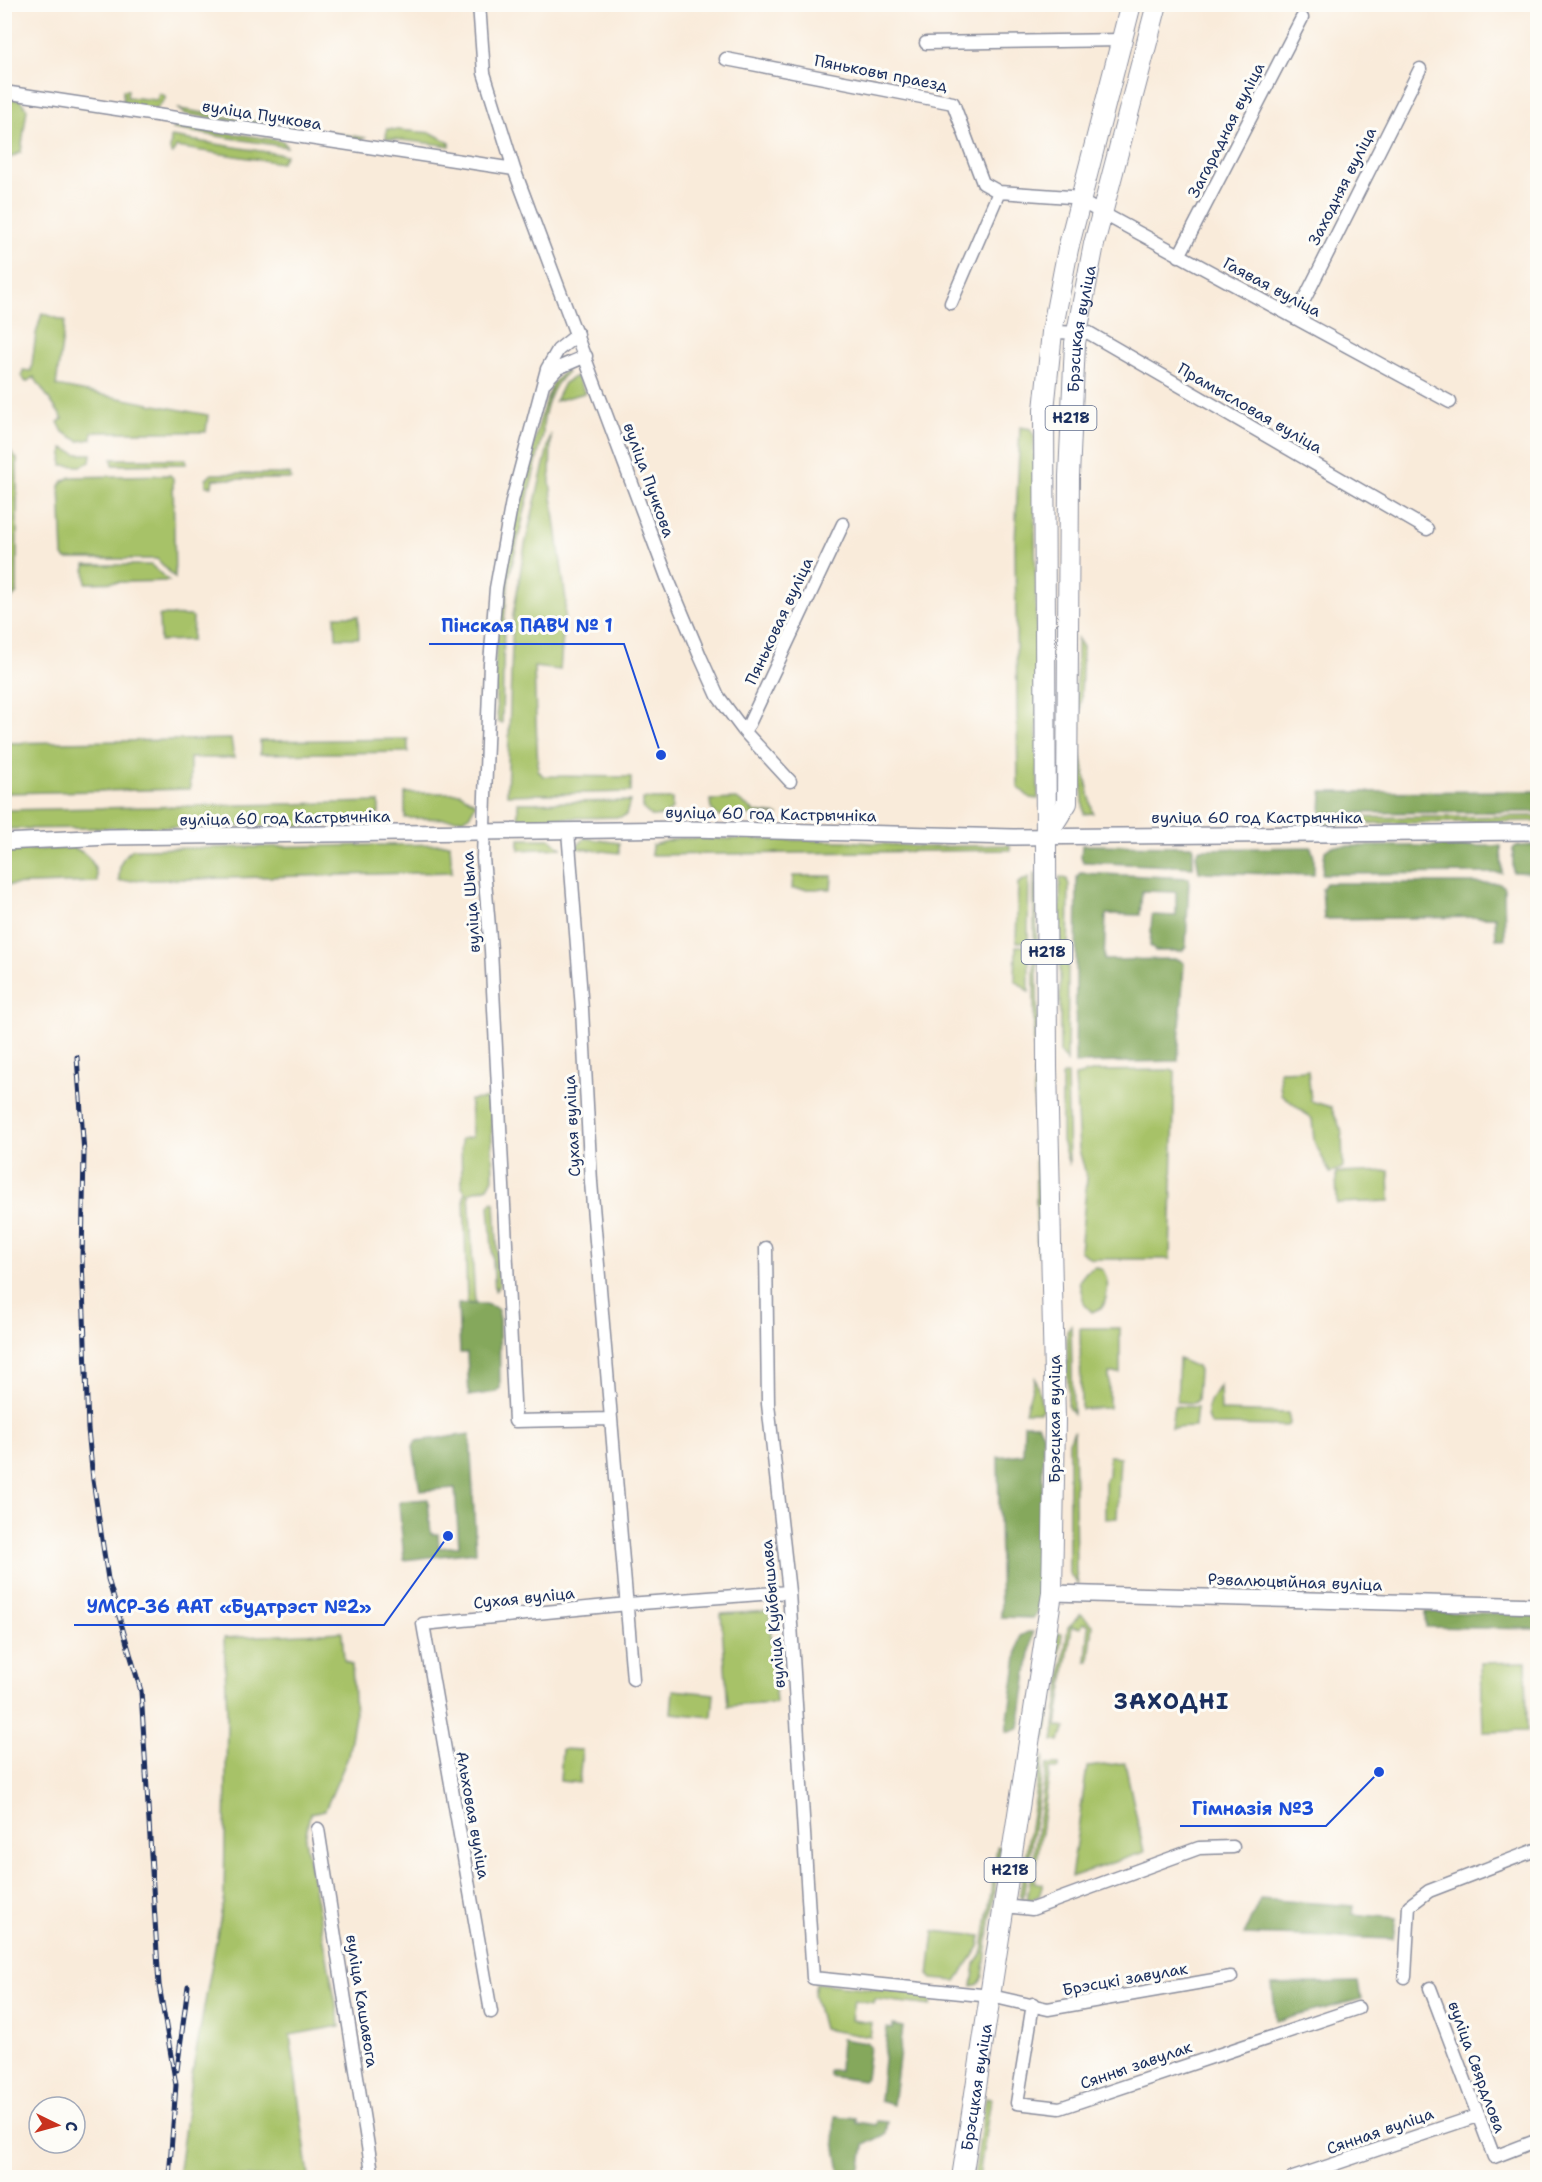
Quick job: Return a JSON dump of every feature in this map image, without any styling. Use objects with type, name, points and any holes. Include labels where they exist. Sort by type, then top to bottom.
[{"type":"main road","name":"Брэсцкая вуліца","points":[[1047,836],[1067,803],[1069,476],[1077,333],[1102,212],[1157,4]]},
{"type":"main road","name":"Брэсцкая вуліца","points":[[962,2178],[1052,1593],[1055,1420],[1047,1067],[1044,410],[1052,332],[1080,201],[1131,5]]},
{"type":"street","name":"вуліца Пучкова","points":[[479,4],[484,73],[514,169],[668,577],[718,696],[744,731],[790,781]]},
{"type":"street","points":[[1124,4],[1131,5]]},
{"type":"street","name":"Загарадная вуліца","points":[[1179,256],[1302,18]]},
{"type":"street","points":[[926,43],[1122,40]]},
{"type":"street","name":"Пяньковы праезд","points":[[726,59],[952,103],[983,183],[999,192]]},
{"type":"street","name":"Заходняя вуліца","points":[[1295,318],[1420,69]]},
{"type":"street","name":"вуліца Пучкова","points":[[4,92],[514,169]]},
{"type":"street","points":[[951,303],[999,192],[1070,197],[1080,201]]},
{"type":"street","name":"Гаявая вуліца","points":[[1080,201],[1450,402]]},
{"type":"street","name":"Прамысловая вуліца","points":[[1052,332],[1089,333],[1427,529]]},
{"type":"street","name":"вуліца Шыла","points":[[578,334],[558,350],[547,369],[512,501],[496,588],[490,664],[483,858],[491,950],[515,1421],[611,1419]]},
{"type":"street","points":[[542,385],[558,368],[586,356]]},
{"type":"street","name":"Пяньковая вуліца","points":[[744,731],[750,724],[843,524]]},
{"type":"street","name":"вуліца 60 год Кастрычніка","points":[[4,842],[109,837],[484,834],[690,829],[1047,836],[1538,832]]},
{"type":"street","name":"Сухая вуліца","points":[[568,831],[582,1009],[591,1182],[633,1679]]},
{"type":"street","name":"вуліца Куйбышава","points":[[766,1248],[768,1404],[789,1592],[813,1978],[991,1996]]},
{"type":"street","name":"Сухая вуліца","points":[[423,1624],[628,1604],[789,1592]]},
{"type":"street","name":"Рэвалюцыйная вуліца","points":[[1052,1593],[1538,1606]]},
{"type":"street","name":"Альховая вуліца","points":[[423,1624],[491,2012]]},
{"type":"street","name":"вуліца Кашавога","points":[[318,1829],[373,2178]]},
{"type":"street","points":[[1005,1906],[1032,1909],[1199,1848],[1233,1847]]},
{"type":"street","points":[[1405,1977],[1409,1906],[1429,1891],[1538,1849]]},
{"type":"street","name":"Брэсцкі завулак","points":[[991,1996],[1048,2009],[1061,2008],[1230,1977]]},
{"type":"street","name":"вуліца Свярдлова","points":[[1430,1988],[1494,2157],[1538,2140]]},
{"type":"street","name":"Сянны завулак","points":[[1033,2004],[1017,2103],[1060,2108],[1358,2008]]},
{"type":"street","name":"Сянная вуліца","points":[[1293,2178],[1477,2116]]},
{"type":"green space","points":[[123,90],[128,90],[127,97],[157,100],[159,93],[165,96],[165,99],[156,109],[123,104]]},
{"type":"green space","points":[[5,98],[20,100],[27,109],[21,152],[8,159],[5,158]]},
{"type":"green space","points":[[179,109],[365,138],[359,141],[185,114]]},
{"type":"green space","points":[[178,125],[283,141],[287,147],[173,129]]},
{"type":"green space","points":[[387,129],[432,133],[450,143],[450,146],[386,138]]},
{"type":"green space","points":[[171,137],[286,155],[281,163],[176,147],[173,154],[170,151]]},
{"type":"green space","points":[[42,313],[65,321],[56,386],[208,415],[206,432],[92,432],[92,439],[79,441],[63,432],[58,422],[63,419],[34,377],[26,382],[22,377],[23,370],[31,371],[36,334]]},
{"type":"green space","points":[[565,371],[567,373],[556,385],[546,410],[543,434],[509,577],[504,621],[502,723],[498,722],[495,660],[506,566],[542,412],[553,383]]},
{"type":"green space","points":[[576,376],[585,393],[555,401],[564,383]]},
{"type":"green space","points":[[1020,427],[1031,429],[1034,436],[1038,799],[1030,798],[1018,787],[1015,544]]},
{"type":"green space","points":[[551,434],[550,482],[566,600],[560,670],[534,667],[538,770],[543,776],[631,777],[631,792],[507,795],[513,615],[525,545]]},
{"type":"green space","points":[[4,443],[17,459],[17,593],[8,603],[4,603]]},
{"type":"green space","points":[[63,448],[77,454],[91,454],[90,462],[81,466],[62,465]]},
{"type":"green space","points":[[112,459],[186,459],[186,464],[113,465]]},
{"type":"green space","points":[[212,474],[290,474],[291,479],[213,479],[212,486],[206,486],[206,479]]},
{"type":"green space","points":[[170,475],[173,478],[175,578],[157,559],[66,559],[63,556],[60,486],[63,481],[71,477]]},
{"type":"green space","points":[[85,565],[151,565],[169,581],[86,583]]},
{"type":"green space","points":[[159,616],[191,616],[193,618],[192,640],[160,641]]},
{"type":"green space","points":[[335,616],[358,616],[359,638],[336,638]]},
{"type":"green space","points":[[1077,638],[1083,647],[1079,745],[1093,813],[1084,814],[1076,713]]},
{"type":"green space","points":[[231,739],[234,758],[190,758],[190,789],[5,793],[5,743]]},
{"type":"green space","points":[[408,739],[408,752],[260,754],[260,741]]},
{"type":"green space","points":[[1537,791],[1537,812],[1321,813],[1322,792]]},
{"type":"green space","points":[[405,793],[460,793],[476,803],[469,816],[463,819],[405,818]]},
{"type":"green space","points":[[643,799],[672,799],[672,809],[664,816],[651,816],[643,809]]},
{"type":"green space","points":[[737,799],[755,812],[779,815],[718,816],[711,809],[710,800]]},
{"type":"green space","points":[[630,801],[626,815],[621,817],[518,819],[518,803]]},
{"type":"green space","points":[[379,802],[379,814],[351,825],[5,829],[5,810]]},
{"type":"green space","points":[[1537,816],[1537,821],[1327,824],[1320,818]]},
{"type":"green space","points":[[585,838],[619,843],[619,853],[575,848]]},
{"type":"green space","points":[[679,838],[845,841],[925,847],[1010,845],[1010,850],[651,855],[652,845]]},
{"type":"green space","points":[[519,839],[551,839],[561,848],[519,850]]},
{"type":"green space","points":[[450,844],[452,872],[119,881],[121,863],[133,849]]},
{"type":"green space","points":[[1082,845],[1193,846],[1193,867],[1084,862],[1081,858]]},
{"type":"green space","points":[[1537,845],[1537,873],[1513,872],[1513,849],[1516,846]]},
{"type":"green space","points":[[1332,846],[1501,846],[1502,873],[1322,874],[1325,851]]},
{"type":"green space","points":[[1311,847],[1314,857],[1314,875],[1199,872],[1196,854],[1200,849]]},
{"type":"green space","points":[[74,848],[91,861],[96,871],[97,882],[5,885],[5,851]]},
{"type":"green space","points":[[1034,873],[1036,873],[1038,1055],[1034,1059]]},
{"type":"green space","points":[[1080,873],[1189,878],[1186,946],[1182,951],[1155,951],[1150,946],[1152,915],[1176,916],[1176,892],[1142,891],[1140,915],[1106,914],[1104,960],[1178,959],[1184,963],[1178,1061],[1075,1063],[1077,877]]},
{"type":"green space","points":[[793,876],[832,876],[831,889],[792,889]]},
{"type":"green space","points":[[1029,877],[1028,942],[1016,942],[1018,883]]},
{"type":"green space","points":[[1060,877],[1067,879],[1069,885],[1067,1062],[1060,1053]]},
{"type":"green space","points":[[1326,883],[1500,883],[1504,888],[1505,939],[1496,939],[1495,917],[1324,919],[1322,889]]},
{"type":"green space","points":[[1016,946],[1029,946],[1029,992],[1015,980]]},
{"type":"green space","points":[[1170,1070],[1175,1072],[1170,1259],[1092,1259],[1080,1251],[1087,1178],[1079,1150],[1075,1076],[1096,1071]]},
{"type":"green space","points":[[1308,1070],[1311,1101],[1331,1107],[1342,1132],[1343,1168],[1330,1173],[1314,1141],[1312,1119],[1281,1094],[1279,1071]]},
{"type":"green space","points":[[1034,1072],[1039,1073],[1045,1260],[1037,1252]]},
{"type":"green space","points":[[1067,1074],[1069,1165],[1062,1141],[1062,1077]]},
{"type":"green space","points":[[491,1098],[493,1178],[488,1187],[469,1193],[475,1304],[467,1303],[464,1196],[466,1194],[462,1187],[461,1139],[472,1137],[470,1100]]},
{"type":"green space","points":[[1389,1171],[1390,1201],[1337,1203],[1336,1173]]},
{"type":"green space","points":[[492,1202],[495,1203],[499,1286],[495,1291],[489,1206]]},
{"type":"green space","points":[[1095,1267],[1103,1270],[1108,1288],[1103,1307],[1092,1312],[1084,1304],[1079,1281],[1086,1272]]},
{"type":"green space","points":[[458,1304],[485,1304],[497,1308],[500,1388],[496,1392],[469,1396],[467,1353],[460,1353]]},
{"type":"green space","points":[[1071,1325],[1073,1414],[1068,1407],[1067,1331]]},
{"type":"green space","points":[[1080,1328],[1120,1328],[1120,1373],[1109,1373],[1109,1408],[1081,1409]]},
{"type":"green space","points":[[1179,1359],[1197,1367],[1199,1371],[1197,1400],[1194,1403],[1177,1402]]},
{"type":"green space","points":[[1035,1378],[1043,1408],[1040,1412],[1025,1412]]},
{"type":"green space","points":[[1220,1385],[1221,1411],[1288,1413],[1290,1423],[1287,1426],[1211,1425],[1207,1410]]},
{"type":"green space","points":[[1174,1406],[1197,1407],[1195,1427],[1171,1428]]},
{"type":"green space","points":[[1024,1424],[1038,1424],[1043,1434],[1041,1591],[1037,1613],[1033,1618],[1001,1617],[998,1457],[1023,1454]]},
{"type":"green space","points":[[1074,1431],[1078,1584],[1069,1573],[1069,1442]]},
{"type":"green space","points":[[470,1434],[476,1552],[404,1560],[399,1503],[402,1501],[428,1499],[431,1534],[438,1534],[439,1548],[459,1546],[455,1488],[420,1491],[413,1446],[416,1441]]},
{"type":"green space","points":[[1109,1456],[1120,1457],[1117,1518],[1105,1519],[1105,1480],[1108,1476]]},
{"type":"green space","points":[[769,1611],[776,1703],[728,1706],[721,1614]]},
{"type":"green space","points":[[1426,1612],[1537,1614],[1537,1629],[1426,1627]]},
{"type":"green space","points":[[1081,1614],[1093,1625],[1089,1661],[1086,1661],[1089,1626],[1084,1623],[1080,1628],[1072,1626],[1057,1726],[1066,1728],[1059,1741],[1053,1741],[1068,1627]]},
{"type":"green space","points":[[342,1632],[344,1660],[352,1665],[355,1716],[348,1757],[325,1810],[310,1813],[305,1839],[340,2026],[290,2035],[309,2177],[178,2177],[191,2080],[224,1897],[227,1715],[224,1638]]},
{"type":"green space","points":[[1033,1632],[1019,1728],[1006,1732],[1020,1636]]},
{"type":"green space","points":[[1057,1633],[1062,1634],[1046,1738],[1042,1731]]},
{"type":"green space","points":[[1526,1662],[1527,1731],[1483,1732],[1481,1663]]},
{"type":"green space","points":[[673,1690],[714,1694],[712,1717],[671,1713]]},
{"type":"green space","points":[[562,1749],[582,1750],[579,1783],[560,1781]]},
{"type":"green space","points":[[1044,1757],[1023,1899],[1020,1893],[1040,1762]]},
{"type":"green space","points":[[1125,1763],[1144,1852],[1071,1877],[1087,1767]]},
{"type":"green space","points":[[1047,1765],[1059,1765],[1059,1769],[1050,1769],[1034,1882],[1043,1884],[1039,1896],[1027,1901]]},
{"type":"green space","points":[[997,1847],[1000,1847],[983,1976],[979,1984],[972,1986],[975,1964],[983,1951]]},
{"type":"green space","points":[[1260,1899],[1353,1906],[1352,1914],[1396,1918],[1393,1939],[1244,1934]]},
{"type":"green space","points":[[934,1931],[981,1936],[979,1947],[956,1981],[932,1979],[929,1976]]},
{"type":"green space","points":[[1358,1982],[1361,1999],[1276,2021],[1272,1984]]},
{"type":"green space","points":[[816,1983],[932,1995],[931,2006],[875,1999],[874,2003],[854,2000],[851,2020],[872,2023],[870,2037],[823,2029],[814,1994]]},
{"type":"green space","points":[[893,2025],[903,2027],[893,2105],[880,2101],[887,2028],[893,2029]]},
{"type":"green space","points":[[841,2039],[866,2043],[870,2047],[866,2078],[863,2081],[829,2076],[829,2070],[839,2070]]},
{"type":"green space","points":[[986,2097],[991,2098],[979,2177],[974,2177]]},
{"type":"green space","points":[[835,2116],[856,2118],[856,2122],[876,2125],[877,2121],[888,2122],[886,2134],[864,2145],[861,2167],[854,2173],[840,2172],[834,2135]]},
{"type":"railway","points":[[77,1057],[84,1153],[82,1258],[88,1429],[108,1579],[141,1691],[159,1985],[176,2085],[169,2178]]},
{"type":"railway","points":[[177,2070],[188,1986]]},
{"type":"place","name":"Пінская ПАВЧ № 1","points":[[661,755]]},
{"type":"place","name":"УМСР-36 ААТ «Будтрэст №2»","points":[[448,1536]]},
{"type":"place","name":"Гімназія №3","points":[[1379,1772]]},
{"type":"district","name":"ЗАХОДНІ","points":[[1172,1701]]}]
